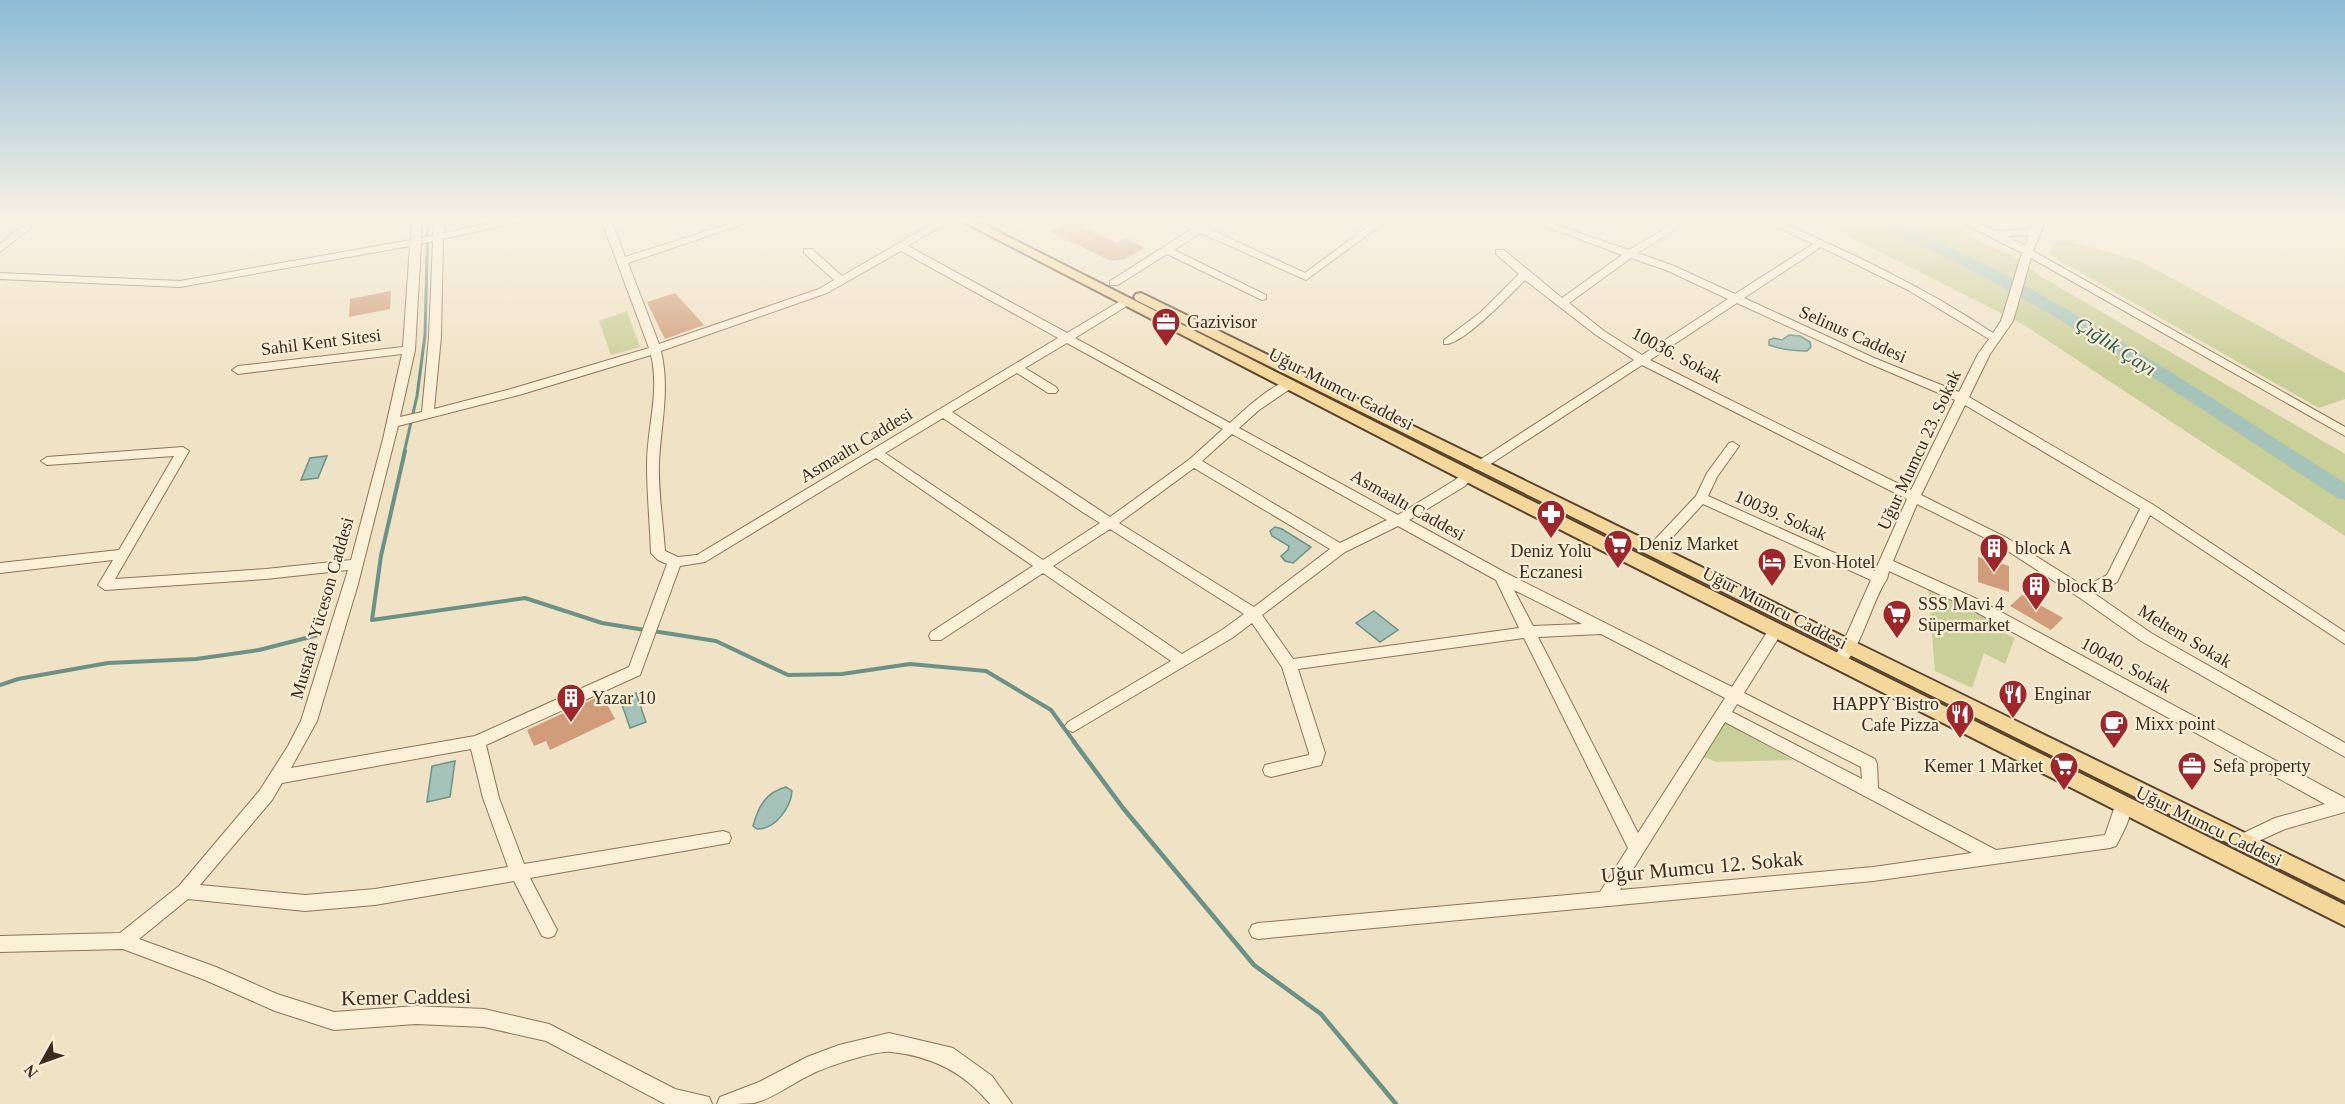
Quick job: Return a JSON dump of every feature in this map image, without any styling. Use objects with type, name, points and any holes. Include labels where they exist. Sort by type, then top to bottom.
[{"type":"main road","name":"Uğur Mumcu Caddesi","points":[[1065,271],[1288,384],[1473,471],[1652,551],[2123,805],[2345,916]]},
{"type":"main road","name":"Uğur Mumcu Caddesi","points":[[1089,271],[1776,630],[1843,655],[2345,892]]},
{"type":"street","points":[[0,276],[180,284],[256,271]]},
{"type":"street","name":"Mustafa Yüceson Caddesi","points":[[123,941],[185,891],[278,777],[309,721],[356,564],[393,423],[409,350],[422,271]]},
{"type":"street","name":"Mustafa Yüceson Caddesi","points":[[423,415],[435,338],[429,271]]},
{"type":"street","points":[[278,777],[477,742],[635,671],[675,562],[668,561],[658,553],[653,463],[659,417],[660,370],[655,349],[626,271]]},
{"type":"street","points":[[830,271],[842,281]]},
{"type":"street","points":[[393,423],[616,363],[823,291],[859,271]]},
{"type":"street","name":"Asmaaltı Caddesi","points":[[945,271],[1501,577],[1869,764],[1870,791]]},
{"type":"street","points":[[1114,283],[1134,271]]},
{"type":"street","points":[[1208,271],[1262,297]]},
{"type":"street","points":[[1292,271],[1306,277],[1315,271]]},
{"type":"street","name":"10036. Sokak","points":[[1521,271],[1600,333],[1642,360],[1914,497]]},
{"type":"street","points":[[1561,304],[1609,271]]},
{"type":"street","name":"Selinus Caddesi","points":[[1675,271],[1734,299],[1962,398],[2147,507],[2345,639]]},
{"type":"street","points":[[1073,726],[1227,634],[1340,549],[1399,520],[1460,483],[1473,471],[1778,271]]},
{"type":"street","points":[[1875,271],[1955,311],[1994,338]]},
{"type":"street","name":"Uğur Mumcu 23. Sokak","points":[[1843,655],[1880,579],[1914,497],[1962,398],[1994,338],[2007,321],[2023,271]]},
{"type":"street","points":[[2060,271],[2345,432]]},
{"type":"street","points":[[1448,342],[1485,314],[1525,274]]},
{"type":"street","name":"Asmaaltı Caddesi","points":[[675,562],[700,559],[878,454],[1126,302]]},
{"type":"street","name":"Sahil Kent Sitesi","points":[[238,370],[409,350]]},
{"type":"street","points":[[1018,369],[1052,390]]},
{"type":"street","points":[[936,636],[1042,565],[1110,523],[1194,462],[1255,407],[1288,384]]},
{"type":"street","points":[[945,413],[1110,523],[1253,613],[1289,665],[1317,753],[1315,760],[1271,770]]},
{"type":"street","points":[[1652,551],[1701,498],[1710,476],[1732,446]]},
{"type":"street","points":[[48,461],[183,451],[105,585],[266,574],[356,564]]},
{"type":"street","points":[[878,454],[1182,660]]},
{"type":"street","points":[[1194,462],[1340,549]]},
{"type":"street","name":"Meltem Sokak","points":[[1914,497],[2002,540],[2085,594],[2145,637],[2345,751]]},
{"type":"street","name":"10039. Sokak","points":[[1701,498],[1880,579]]},
{"type":"street","points":[[2085,594],[2112,578],[2147,507]]},
{"type":"street","points":[[0,568],[44,561],[123,554]]},
{"type":"street","name":"10040. Sokak","points":[[1886,564],[1972,603],[2344,805]]},
{"type":"street","points":[[1501,577],[1636,847]]},
{"type":"street","points":[[1289,665],[1530,632],[1604,628]]},
{"type":"street","points":[[1605,899],[1776,630]]},
{"type":"street","points":[[1723,714],[1993,856]]},
{"type":"street","points":[[477,742],[491,798],[518,872],[548,930]]},
{"type":"street","name":"Uğur Mumcu 12. Sokak","points":[[1258,931],[1873,874],[2110,841],[2122,814],[2123,805]]},
{"type":"street","points":[[2241,842],[2281,823],[2344,805]]},
{"type":"street","points":[[185,891],[305,903],[375,897],[723,838]]},
{"type":"street","name":"Kemer Caddesi","points":[[0,944],[123,941],[210,973],[275,1002],[334,1021],[416,1015],[484,1018],[549,1034],[673,1098],[702,1104]]},
{"type":"street","points":[[727,1104],[764,1090],[807,1066],[839,1054],[889,1042],[946,1055],[985,1083],[1002,1104]]},
{"type":"green space","points":[[1917,271],[2033,271],[2345,454],[2345,536],[2024,325]]},
{"type":"green space","points":[[2077,271],[2157,271],[2345,373],[2345,399],[2319,408]]},
{"type":"green space","points":[[627,311],[640,347],[611,355],[599,321]]},
{"type":"green space","points":[[1928,586],[1994,620],[1993,627],[2015,638],[2005,664],[1984,653],[1972,688],[1935,671]]},
{"type":"green space","points":[[1723,720],[1793,760],[1717,762],[1701,756]]},
{"type":"water","points":[[1789,335],[1800,336],[1810,342],[1811,347],[1807,351],[1797,351],[1769,345],[1769,340],[1774,338],[1782,340]]},
{"type":"water","points":[[327,456],[318,478],[301,480],[310,458]]},
{"type":"water","points":[[1275,527],[1311,547],[1293,563],[1285,561],[1281,556],[1289,546],[1272,536],[1270,531]]},
{"type":"water","points":[[1374,611],[1398,630],[1380,642],[1356,623]]},
{"type":"water","points":[[636,693],[646,722],[630,728],[620,699]]},
{"type":"water","points":[[455,761],[450,797],[427,802],[432,766]]},
{"type":"water","points":[[786,787],[792,791],[789,804],[776,822],[764,828],[757,829],[753,826],[764,801],[779,789]]},
{"type":"building","points":[[391,291],[390,309],[349,317],[350,299]]},
{"type":"building","points":[[675,293],[704,325],[665,339],[647,302]]},
{"type":"building","name":"block A","points":[[1978,557],[2009,566],[2009,592],[1978,582]]},
{"type":"building","name":"block B","points":[[2022,595],[2063,618],[2051,630],[2010,606]]},
{"type":"building","name":"Yazar 10","points":[[602,695],[615,719],[550,750],[546,741],[534,746],[527,730]]},
{"type":"waterway","points":[[404,453],[417,396],[425,335],[427,271]]},
{"type":"waterway","name":"Çığlık Çayı","points":[[1983,271],[2116,346],[2345,493]]},
{"type":"waterway","points":[[405,451],[381,556],[372,620],[525,598],[602,623],[645,630]]},
{"type":"waterway","points":[[653,631],[716,641],[788,675],[842,674],[910,664],[986,671],[1051,710],[1075,743]]},
{"type":"waterway","points":[[0,685],[18,679],[108,663],[196,659],[259,650],[318,635]]},
{"type":"waterway","points":[[1074,742],[1123,808],[1254,965],[1321,1014],[1396,1104]]},
{"type":"place","name":"Gazivisor","points":[[1166,348]]},
{"type":"place","name":"Deniz Yolu Eczanesi","points":[[1551,540]]},
{"type":"place","name":"Deniz Market","points":[[1618,570]]},
{"type":"place","name":"block A","points":[[1994,574]]},
{"type":"place","name":"Evon Hotel","points":[[1772,588]]},
{"type":"place","name":"block B","points":[[2036,612]]},
{"type":"place","name":"SSS Mavi 4 Süpermarket","points":[[1897,640]]},
{"type":"place","name":"Enginar","points":[[2013,720]]},
{"type":"place","name":"Yazar 10","points":[[571,724]]},
{"type":"place","name":"HAPPY Bistro Cafe Pizza","points":[[1960,740]]},
{"type":"place","name":"Mixx point","points":[[2114,750]]},
{"type":"place","name":"Kemer 1 Market","points":[[2064,792]]},
{"type":"place","name":"Sefa property","points":[[2192,792]]}]
